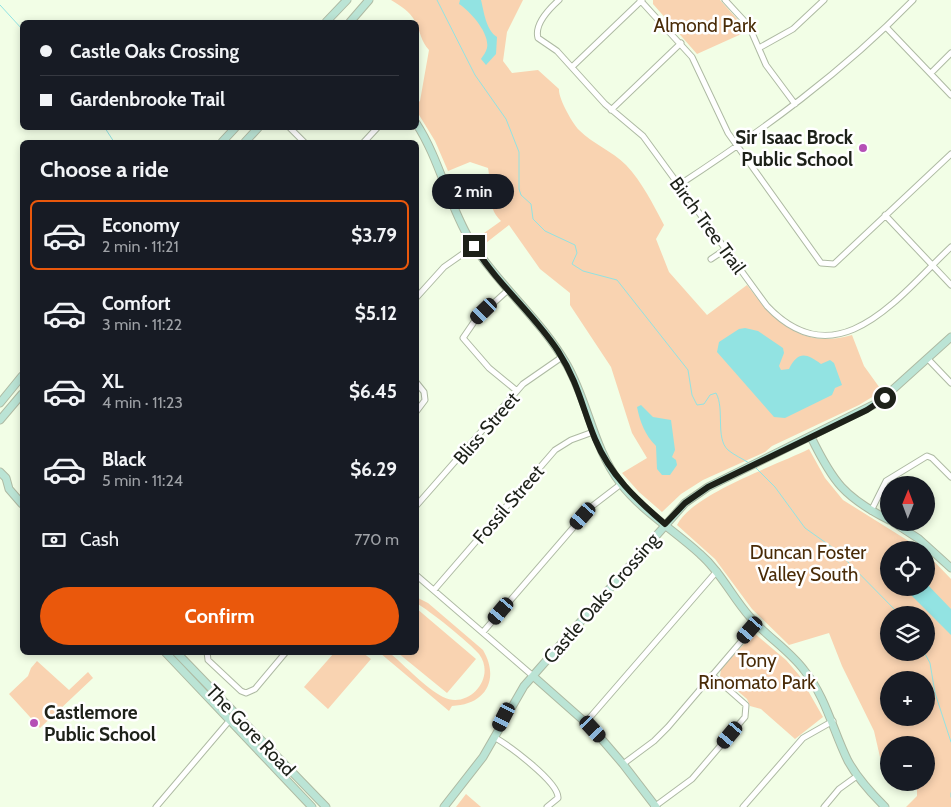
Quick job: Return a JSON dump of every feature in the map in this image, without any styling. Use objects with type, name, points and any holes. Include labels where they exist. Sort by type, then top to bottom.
[{"type":"street","points":[[328,20],[347,0]]},
{"type":"street","points":[[352,20],[369,0]]},
{"type":"street","name":"Birch Tree Trail","points":[[559,0],[548,11],[537,35],[540,41],[557,51],[573,66],[611,110],[642,136],[767,306],[780,319],[797,329],[826,336],[856,330],[870,322],[951,247]]},
{"type":"street","points":[[573,66],[641,0],[692,57],[725,127],[737,147],[821,263],[834,264],[951,154]]},
{"type":"street","points":[[725,0],[748,26],[766,65],[795,104]]},
{"type":"street","points":[[759,48],[793,29],[824,0]]},
{"type":"street","points":[[679,185],[737,147],[832,76],[913,0]]},
{"type":"street","points":[[886,27],[951,95]]},
{"type":"street","points":[[611,110],[681,44]]},
{"type":"street","points":[[931,73],[951,54]]},
{"type":"street","points":[[419,128],[432,148],[463,226],[474,246],[508,290],[539,325],[562,357],[577,385],[593,432],[608,465],[621,484],[716,571],[756,624],[805,671],[832,721],[847,758],[857,776],[885,807]]},
{"type":"street","points":[[224,140],[233,130]]},
{"type":"street","points":[[247,140],[256,130]]},
{"type":"street","points":[[292,130],[302,140]]},
{"type":"street","points":[[366,140],[375,130]]},
{"type":"street","points":[[885,215],[951,285]]},
{"type":"street","points":[[419,295],[444,266],[474,246]]},
{"type":"street","points":[[711,259],[726,249]]},
{"type":"street","points":[[508,290],[476,319],[463,338],[489,368],[517,391]]},
{"type":"street","name":"Castle Oaks Crossing","points":[[444,807],[472,773],[515,698],[665,524],[692,498],[723,480],[879,402],[951,338]]},
{"type":"street","name":"Bliss Street","points":[[419,503],[517,391],[536,374],[562,357]]},
{"type":"street","points":[[928,359],[951,384]]},
{"type":"street","points":[[0,403],[20,378]]},
{"type":"street","points":[[419,386],[424,392],[425,400],[419,408]]},
{"type":"street","points":[[0,420],[20,396]]},
{"type":"street","name":"Fossil Street","points":[[434,590],[555,450],[572,440],[593,432]]},
{"type":"street","points":[[811,437],[826,468],[838,485],[853,499],[880,516]]},
{"type":"street","points":[[871,511],[886,481],[927,456],[932,458],[951,477]]},
{"type":"street","points":[[0,472],[6,478],[9,489],[20,502]]},
{"type":"street","points":[[483,632],[591,507],[621,484]]},
{"type":"street","points":[[0,486],[9,489]]},
{"type":"street","points":[[907,531],[951,567]]},
{"type":"street","points":[[586,722],[716,571]]},
{"type":"street","points":[[419,578],[586,722],[624,764],[655,807],[692,779],[745,717],[746,705],[742,699],[712,674]]},
{"type":"street","points":[[624,764],[654,741],[668,727],[756,624]]},
{"type":"street","name":"The Gore Road","points":[[168,655],[312,807]]},
{"type":"street","name":"The Gore Road","points":[[179,655],[326,807]]},
{"type":"street","points":[[207,655],[208,660],[241,691],[246,693],[257,686],[283,655]]},
{"type":"street","points":[[156,807],[235,714]]},
{"type":"street","points":[[743,807],[803,738],[832,721]]},
{"type":"street","points":[[494,736],[532,765],[554,787],[558,798],[547,807]]},
{"type":"street","points":[[824,807],[839,789],[857,776]]},
{"type":"green space","points":[[391,0],[523,0],[507,32],[503,61],[512,73],[538,70],[559,89],[563,104],[579,130],[621,160],[632,172],[647,193],[664,225],[656,239],[669,272],[707,315],[747,285],[779,321],[791,329],[818,339],[834,339],[852,335],[864,366],[882,391],[859,405],[772,446],[765,452],[703,480],[681,494],[662,512],[639,492],[622,473],[647,458],[632,433],[611,367],[570,305],[570,293],[540,269],[509,225],[482,246],[477,238],[501,221],[496,215],[491,202],[488,168],[470,162],[448,171],[435,141],[419,115],[419,102],[429,50],[419,30],[419,20],[414,20],[404,9]]},
{"type":"green space","name":"Almond Park","points":[[653,0],[720,0],[748,31],[697,54],[653,4]]},
{"type":"green space","name":"Duncan Foster Valley South","points":[[809,449],[825,478],[843,500],[880,523],[880,531],[893,531],[909,541],[880,541],[880,596],[935,596],[935,562],[951,579],[951,807],[906,807],[917,796],[917,791],[935,791],[935,736],[880,736],[880,757],[874,731],[842,666],[829,633],[789,645],[752,609],[715,559],[677,525],[686,513],[699,502],[737,481]]},
{"type":"green space","points":[[419,598],[428,603],[483,650],[490,671],[487,689],[481,695],[474,701],[452,706],[449,711],[382,655],[392,655],[423,683],[443,697],[452,700],[462,699],[477,689],[482,682],[484,673],[484,663],[479,654],[419,605]]},
{"type":"green space","points":[[419,611],[476,659],[447,693],[400,655],[419,655]]},
{"type":"green space","name":"Tony Rinomato Park","points":[[754,633],[786,660],[799,675],[823,717],[795,739],[761,709],[750,706],[747,699],[720,676],[721,669]]},
{"type":"green space","points":[[332,655],[366,655],[371,659],[328,709],[304,687]]},
{"type":"green space","points":[[37,661],[69,690],[88,672],[93,678],[40,728],[9,694],[28,676],[31,668]]},
{"type":"green space","points":[[466,794],[481,807],[456,807]]},
{"type":"water","points":[[460,0],[481,0],[490,30],[497,37],[496,54],[486,65],[481,59],[487,48],[485,36],[478,23],[459,4]]},
{"type":"water","points":[[745,328],[758,331],[783,348],[784,353],[779,366],[781,370],[789,369],[796,359],[803,356],[807,356],[821,364],[830,360],[834,363],[842,385],[835,388],[832,395],[785,418],[774,417],[717,352],[719,342],[739,329]]},
{"type":"water","points":[[641,405],[653,417],[671,420],[675,450],[672,457],[676,460],[677,465],[670,475],[662,475],[657,469],[656,446],[641,423],[637,407]]},
{"type":"water","points":[[935,592],[951,609],[951,635],[935,619],[935,606],[922,606],[912,596],[935,596]]},
{"type":"waterway","points":[[437,0],[475,75],[506,119],[519,152],[519,189],[521,195],[531,204],[533,219],[545,231],[575,245],[577,253],[572,264],[583,271],[617,280],[688,370],[692,395],[697,405],[704,404],[710,395],[716,393],[719,400],[724,445],[730,452],[749,463]]},
{"type":"waterway","points":[[0,5],[20,27]]},
{"type":"waterway","points":[[106,130],[113,140]]},
{"type":"waterway","points":[[754,466],[775,487],[805,528],[836,550],[891,606]]},
{"type":"waterway","points":[[929,661],[935,693],[951,742]]},
{"type":"place","name":"Sir Isaac Brock Public School","points":[[863,148]]},
{"type":"place","name":"Castlemore Public School","points":[[34,723]]},
{"type":"route","points":[[474,246],[493,272],[539,325],[566,364],[577,385],[595,440],[608,465],[626,490],[665,524],[685,503],[708,487],[867,410],[885,398]]}]
